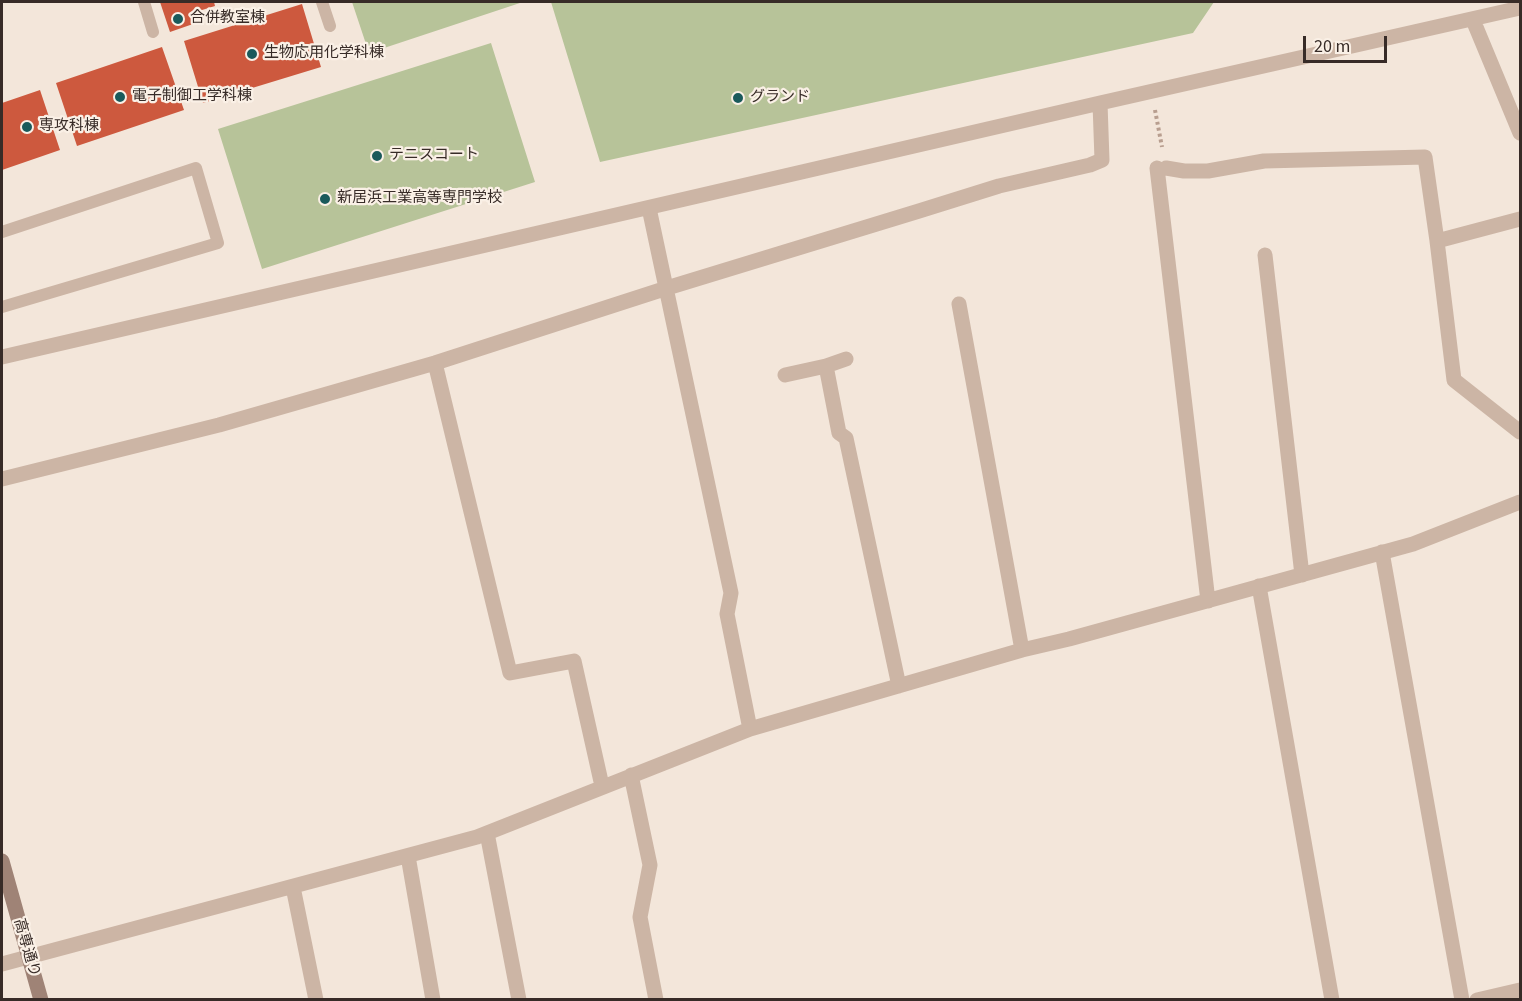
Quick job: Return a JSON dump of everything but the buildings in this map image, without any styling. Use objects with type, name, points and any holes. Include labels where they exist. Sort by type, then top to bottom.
[{"type":"street","points":[[2,357],[1521,8]]},
{"type":"street","points":[[1473,20],[1521,133]]},
{"type":"street","points":[[2,479],[219,424],[435,363],[667,288],[999,186],[1090,165],[1102,160],[1100,103]]},
{"type":"street","points":[[1209,601],[1162,168],[1209,171],[1264,161],[1425,157],[1454,380],[1521,432]]},
{"type":"street","points":[[649,208],[731,593],[727,614],[750,729]]},
{"type":"street","points":[[1437,241],[1521,219]]},
{"type":"street","points":[[1265,255],[1302,575]]},
{"type":"street","points":[[959,304],[1022,650]]},
{"type":"street","points":[[785,375],[846,359]]},
{"type":"street","points":[[435,363],[510,673],[574,661],[602,786]]},
{"type":"street","points":[[826,366],[839,433],[846,438],[898,686]]},
{"type":"street","points":[[2,964],[487,833],[750,729],[1022,650],[1413,544],[1521,502]]},
{"type":"street","points":[[1382,552],[1462,999]]},
{"type":"street","points":[[1259,586],[1332,999]]},
{"type":"street","points":[[631,775],[650,865],[640,917],[656,999]]},
{"type":"street","points":[[487,833],[519,999]]},
{"type":"street","points":[[408,856],[433,999]]},
{"type":"street","name":"高専通り","points":[[2,861],[40,999]]},
{"type":"street","points":[[293,887],[316,999]]},
{"type":"street","points":[[1477,999],[1521,990]]},
{"type":"lane","points":[[144,2],[153,32]]},
{"type":"lane","points":[[322,2],[330,26]]},
{"type":"lane","points":[[2,232],[196,168],[218,243],[2,307]]},
{"type":"path","points":[[1151,92],[1162,168]]},
{"type":"green space","points":[[352,2],[523,2],[369,53]]},
{"type":"green space","name":"グランド","points":[[551,2],[1214,2],[1193,33],[600,162]]},
{"type":"green space","name":"テニスコート","points":[[491,43],[535,182],[262,269],[218,129]]},
{"type":"place","name":"合併教室棟","points":[[178,19]]},
{"type":"place","name":"生物応用化学科棟","points":[[252,54]]},
{"type":"place","name":"電子制御工学科棟","points":[[120,97]]},
{"type":"place","name":"グランド","points":[[738,98]]},
{"type":"place","name":"専攻科棟","points":[[27,127]]},
{"type":"place","name":"テニスコート","points":[[377,156]]},
{"type":"place","name":"新居浜工業高等専門学校","points":[[325,199]]}]
